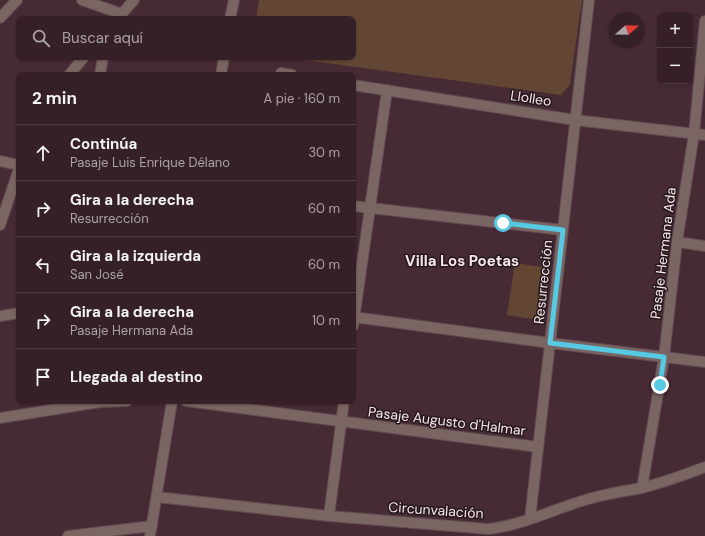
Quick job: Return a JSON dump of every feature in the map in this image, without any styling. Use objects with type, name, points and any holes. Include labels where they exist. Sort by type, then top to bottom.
[{"type":"street","points":[[0,18],[17,0]]},
{"type":"street","points":[[82,0],[119,16],[134,0]]},
{"type":"street","points":[[231,16],[234,0]]},
{"type":"street","name":"Resurrección","points":[[530,519],[589,0]]},
{"type":"street","name":"Pasaje Hermana Ada","points":[[642,488],[664,357],[677,242],[694,134],[705,22]]},
{"type":"street","points":[[72,72],[82,60]]},
{"type":"street","points":[[100,72],[102,60]]},
{"type":"street","points":[[222,72],[224,60]]},
{"type":"street","name":"Llolleo","points":[[356,85],[575,120],[705,135]]},
{"type":"street","points":[[356,300],[387,90]]},
{"type":"street","points":[[0,161],[16,164]]},
{"type":"street","points":[[0,225],[16,178]]},
{"type":"street","points":[[356,206],[563,230]]},
{"type":"street","points":[[677,242],[705,246]]},
{"type":"street","points":[[0,316],[16,313]]},
{"type":"street","points":[[356,320],[705,362]]},
{"type":"street","points":[[0,418],[88,404]]},
{"type":"street","points":[[68,536],[151,531],[172,404]]},
{"type":"street","name":"Pasaje Augusto d'Halmar","points":[[209,404],[538,447]]},
{"type":"street","points":[[329,516],[344,404]]},
{"type":"street","name":"Circunvalación","points":[[157,497],[329,516],[488,529],[502,527],[530,519],[595,497],[642,488],[671,480],[705,467]]},
{"type":"shaded area","points":[[259,0],[582,0],[570,84],[561,95],[305,60],[356,60],[356,16],[256,16]]},
{"type":"shaded area","points":[[515,263],[548,268],[540,320],[507,315]]},
{"type":"district","name":"Villa Los Poetas","points":[[462,261]]},
{"type":"route","points":[[503,223],[563,230],[550,343],[664,357],[660,385]]}]
